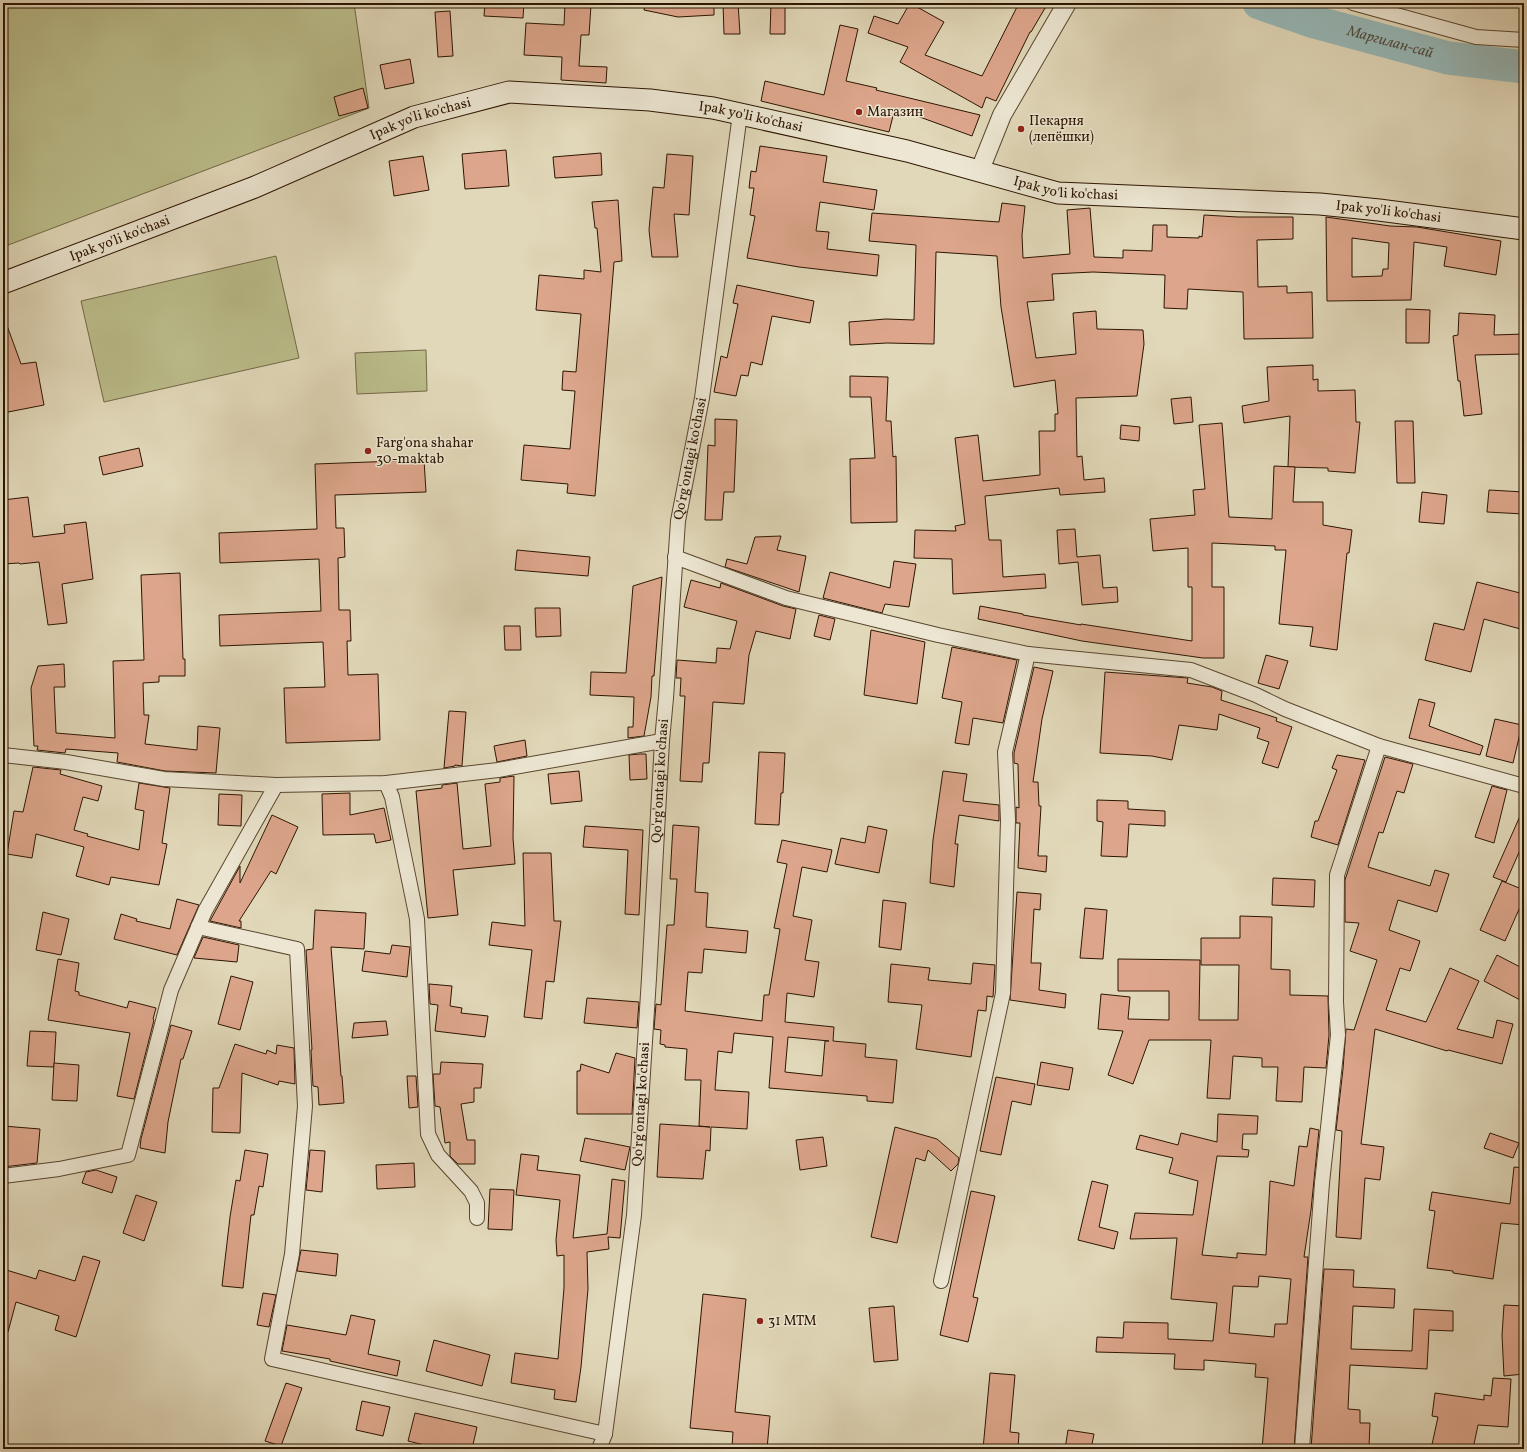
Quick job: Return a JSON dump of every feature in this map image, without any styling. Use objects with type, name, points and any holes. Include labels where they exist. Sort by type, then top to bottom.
[{"type":"main road","name":"Ipak yo'li ko'chasi","points":[[3,283],[255,187],[414,117],[509,92],[650,100],[713,108],[907,151],[980,170],[1058,193],[1320,204],[1379,210],[1524,229]]},
{"type":"street","points":[[980,170],[1002,114],[1067,3]]},
{"type":"street","points":[[1353,3],[1476,36],[1524,40]]},
{"type":"street","name":"Qo'rg'ontagi ko'chasi","points":[[599,1449],[605,1434],[634,1215],[662,741],[678,521],[702,398],[740,114]]},
{"type":"street","points":[[675,556],[786,598],[938,635],[1028,654],[1191,670],[1379,746],[1524,786]]},
{"type":"street","points":[[941,1281],[1003,993],[1008,820],[1005,752],[1028,654]]},
{"type":"street","points":[[3,755],[66,762],[164,779],[276,785],[386,784],[498,770],[662,741]]},
{"type":"street","points":[[1302,1449],[1322,1183],[1338,1035],[1336,1002],[1337,875],[1379,746]]},
{"type":"street","points":[[386,784],[392,797],[417,919],[428,1134],[438,1155],[471,1191],[477,1203],[477,1218]]},
{"type":"street","points":[[3,1176],[59,1169],[128,1155],[171,990],[205,911],[276,785]]},
{"type":"street","points":[[198,927],[297,949],[305,1106],[292,1254],[272,1359],[605,1434]]},
{"type":"green space","points":[[3,3],[354,3],[369,108],[3,247]]},
{"type":"green space","points":[[276,256],[299,358],[104,402],[81,301]]},
{"type":"green space","points":[[426,350],[427,391],[357,394],[355,353]]},
{"type":"building","points":[[485,3],[524,3],[523,18],[484,16]]},
{"type":"building","points":[[645,3],[714,3],[714,15],[678,17],[644,10]]},
{"type":"building","points":[[723,3],[738,3],[740,34],[724,34]]},
{"type":"building","points":[[771,3],[785,3],[785,34],[770,34]]},
{"type":"building","points":[[910,3],[944,22],[925,55],[982,76],[1019,3],[1048,3],[1030,32],[996,101],[986,97],[982,108],[900,62],[908,47],[868,33],[874,16],[898,24]]},
{"type":"building","points":[[565,4],[591,5],[589,35],[581,35],[579,66],[607,67],[606,83],[561,80],[562,57],[524,55],[526,23],[564,25]]},
{"type":"building","points":[[450,11],[453,56],[438,57],[435,12]]},
{"type":"building","points":[[840,25],[858,29],[846,81],[877,88],[876,90],[980,115],[972,136],[895,108],[889,132],[761,101],[765,81],[824,95]]},
{"type":"building","points":[[410,59],[414,83],[385,89],[380,65]]},
{"type":"building","points":[[363,88],[368,108],[339,116],[334,97]]},
{"type":"building","points":[[760,146],[827,156],[823,182],[877,190],[874,210],[820,202],[816,231],[829,232],[827,249],[879,255],[877,276],[799,267],[747,258],[755,216],[750,215],[754,188],[749,188],[751,171],[756,172]]},
{"type":"building","points":[[506,150],[509,186],[465,189],[462,154]]},
{"type":"building","points":[[601,153],[602,175],[555,178],[553,157]]},
{"type":"building","points":[[667,154],[693,156],[689,215],[674,214],[678,257],[652,257],[649,230],[653,187],[664,188]]},
{"type":"building","points":[[423,156],[429,190],[394,196],[389,161]]},
{"type":"building","points":[[618,200],[622,261],[614,262],[595,496],[567,493],[568,484],[521,480],[524,445],[570,449],[575,391],[562,390],[563,371],[576,372],[581,314],[536,310],[539,275],[584,279],[584,270],[601,272],[597,228],[595,228],[592,202]]},
{"type":"building","points":[[1002,203],[1025,206],[1022,235],[1023,258],[1070,254],[1067,210],[1090,208],[1094,257],[1123,258],[1123,250],[1152,251],[1153,225],[1167,225],[1167,237],[1199,238],[1199,236],[1202,237],[1204,215],[1238,217],[1293,217],[1293,239],[1257,240],[1258,287],[1287,286],[1287,293],[1312,292],[1313,338],[1244,339],[1243,292],[1188,289],[1187,309],[1164,308],[1165,275],[1093,272],[1052,274],[1054,300],[1027,302],[1036,358],[1076,354],[1073,313],[1096,311],[1097,329],[1143,330],[1144,344],[1137,396],[1076,398],[1077,457],[1082,456],[1084,480],[1104,478],[1105,492],[1060,495],[1059,488],[985,496],[989,540],[1001,540],[1003,577],[1045,574],[1046,588],[953,594],[952,559],[914,558],[915,530],[956,531],[955,526],[965,524],[955,438],[978,435],[983,481],[1040,475],[1039,431],[1055,431],[1055,414],[1058,414],[1055,380],[1014,387],[1001,307],[997,256],[936,252],[934,344],[887,343],[850,345],[849,322],[886,319],[914,320],[916,245],[869,241],[872,213],[999,222]]},
{"type":"building","points":[[1326,217],[1390,226],[1417,227],[1501,241],[1496,275],[1444,266],[1447,247],[1414,242],[1411,300],[1327,301]],"holes":[[[1352,238],[1389,243],[1388,269],[1383,269],[1382,276],[1352,277]]]},
{"type":"building","points":[[737,285],[814,301],[810,323],[772,316],[762,365],[751,362],[748,376],[741,375],[736,396],[714,392],[721,356],[727,358],[738,304],[733,303]]},
{"type":"building","points":[[1406,309],[1430,310],[1429,343],[1406,343]]},
{"type":"building","points":[[1459,313],[1495,315],[1494,335],[1524,334],[1524,354],[1475,355],[1482,414],[1464,416],[1453,336],[1458,335]]},
{"type":"building","points":[[5,320],[21,364],[36,362],[44,405],[3,413],[3,321]]},
{"type":"building","points":[[1313,365],[1313,380],[1318,379],[1318,391],[1355,390],[1356,422],[1360,422],[1355,473],[1328,471],[1328,468],[1288,467],[1290,416],[1244,423],[1242,406],[1269,401],[1267,367]]},
{"type":"building","points":[[850,376],[888,377],[886,421],[891,421],[893,457],[896,456],[897,522],[851,523],[850,459],[875,458],[871,397],[850,397]]},
{"type":"building","points":[[1191,397],[1193,422],[1174,424],[1171,399]]},
{"type":"building","points":[[715,419],[737,420],[734,492],[724,492],[722,520],[705,520],[708,445],[715,446]]},
{"type":"building","points":[[1395,421],[1413,421],[1415,483],[1397,483]]},
{"type":"building","points":[[1222,423],[1229,517],[1272,519],[1274,466],[1295,467],[1293,502],[1323,502],[1323,525],[1352,530],[1349,553],[1347,553],[1337,650],[1310,646],[1313,627],[1279,624],[1286,550],[1275,550],[1275,546],[1212,543],[1212,587],[1224,587],[1224,658],[1203,658],[1082,641],[978,619],[980,606],[1081,625],[1192,641],[1192,587],[1188,587],[1188,548],[1153,551],[1150,519],[1195,515],[1193,490],[1205,489],[1199,425]]},
{"type":"building","points":[[1121,425],[1140,427],[1139,441],[1120,439]]},
{"type":"building","points":[[139,448],[143,466],[103,475],[99,457]]},
{"type":"building","points":[[424,460],[426,492],[335,495],[336,528],[344,528],[345,557],[338,558],[339,610],[350,610],[351,641],[347,641],[348,675],[378,674],[380,740],[286,743],[284,688],[325,687],[323,642],[220,646],[219,615],[321,611],[319,559],[220,563],[219,533],[317,529],[315,464]]},
{"type":"building","points":[[1489,490],[1524,492],[1524,514],[1487,512]]},
{"type":"building","points":[[1422,492],[1447,495],[1444,524],[1419,522]]},
{"type":"building","points":[[28,497],[33,537],[65,533],[64,525],[86,522],[93,579],[62,584],[67,623],[48,625],[39,562],[3,564],[3,500]]},
{"type":"building","points":[[1075,529],[1077,557],[1100,555],[1103,588],[1117,587],[1118,602],[1082,605],[1078,562],[1059,564],[1057,530]]},
{"type":"building","points":[[781,536],[777,550],[806,556],[799,592],[725,567],[727,559],[747,564],[755,537]]},
{"type":"building","points":[[517,550],[590,557],[588,576],[515,570]]},
{"type":"building","points":[[894,561],[916,564],[909,607],[885,604],[882,613],[823,598],[830,572],[890,588]]},
{"type":"building","points":[[180,573],[185,676],[159,676],[159,682],[143,683],[144,715],[149,715],[145,744],[197,750],[198,726],[220,728],[216,773],[165,771],[117,762],[118,753],[66,749],[65,753],[37,750],[38,746],[34,746],[31,688],[38,666],[64,664],[65,687],[54,687],[56,733],[115,738],[113,661],[144,660],[141,575]]},
{"type":"building","points":[[662,577],[654,676],[652,676],[651,697],[644,736],[628,738],[628,727],[633,727],[634,697],[590,695],[591,672],[626,673],[633,586]]},
{"type":"building","points":[[691,580],[720,588],[721,583],[783,606],[796,609],[790,639],[756,631],[749,655],[744,704],[713,702],[709,763],[703,763],[702,782],[680,781],[685,696],[680,696],[681,678],[676,678],[677,660],[716,663],[717,648],[730,649],[737,621],[684,607]]},
{"type":"building","points":[[1477,582],[1524,594],[1524,630],[1484,619],[1471,672],[1425,660],[1434,623],[1464,630]]},
{"type":"building","points":[[535,608],[560,608],[561,636],[536,637]]},
{"type":"building","points":[[819,615],[835,619],[830,640],[814,636]]},
{"type":"building","points":[[504,626],[520,626],[521,650],[505,650]]},
{"type":"building","points":[[871,630],[925,642],[917,704],[864,695]]},
{"type":"building","points":[[952,647],[1017,660],[1003,723],[973,718],[969,745],[955,743],[962,702],[942,698]]},
{"type":"building","points":[[1266,655],[1288,661],[1279,689],[1258,683]]},
{"type":"building","points":[[1034,667],[1053,671],[1042,719],[1033,782],[1038,782],[1039,806],[1041,806],[1038,856],[1047,856],[1046,872],[1018,868],[1020,823],[1016,823],[1016,807],[1019,808],[1018,764],[1014,763],[1014,753]]},
{"type":"building","points":[[1105,672],[1188,678],[1187,683],[1212,687],[1222,691],[1221,700],[1277,718],[1276,721],[1292,727],[1278,768],[1262,763],[1269,742],[1257,738],[1260,728],[1219,714],[1217,730],[1179,725],[1172,760],[1152,756],[1100,753]]},
{"type":"building","points":[[1419,699],[1435,703],[1429,726],[1483,746],[1480,755],[1409,738]]},
{"type":"building","points":[[449,711],[466,712],[462,766],[455,765],[444,768]]},
{"type":"building","points":[[1495,719],[1522,725],[1513,763],[1486,756]]},
{"type":"building","points":[[525,740],[527,756],[497,762],[494,746]]},
{"type":"building","points":[[759,752],[785,753],[783,793],[781,793],[779,825],[755,824]]},
{"type":"building","points":[[646,754],[647,779],[630,780],[629,755]]},
{"type":"building","points":[[1337,755],[1365,760],[1338,845],[1311,837],[1315,821],[1318,821],[1337,770],[1332,768]]},
{"type":"building","points":[[1385,757],[1413,764],[1404,793],[1397,791],[1383,833],[1379,832],[1368,867],[1430,886],[1435,870],[1449,874],[1437,912],[1398,900],[1389,930],[1420,941],[1410,971],[1400,968],[1386,1010],[1426,1022],[1450,968],[1479,981],[1457,1029],[1493,1038],[1497,1020],[1513,1024],[1502,1064],[1448,1050],[1447,1051],[1375,1029],[1361,1144],[1384,1147],[1380,1180],[1365,1178],[1361,1239],[1336,1237],[1342,1131],[1336,1130],[1346,1029],[1354,1030],[1377,960],[1350,951],[1359,923],[1345,922],[1345,880]]},
{"type":"building","points":[[33,767],[61,770],[60,774],[102,786],[98,801],[83,797],[74,830],[88,834],[87,836],[139,850],[144,811],[135,809],[139,783],[170,788],[162,843],[167,844],[159,885],[111,877],[109,885],[76,876],[84,847],[36,834],[32,858],[7,854],[14,811],[23,812]]},
{"type":"building","points":[[579,771],[582,801],[551,804],[548,774]]},
{"type":"building","points":[[943,771],[967,774],[963,801],[999,805],[999,821],[959,815],[955,844],[958,844],[954,887],[930,883],[933,840]]},
{"type":"building","points":[[514,776],[513,838],[515,864],[453,870],[458,915],[428,918],[416,791],[442,788],[442,785],[457,783],[463,849],[491,846],[485,784],[500,782],[500,778]]},
{"type":"building","points":[[1492,786],[1507,790],[1494,843],[1475,837]]},
{"type":"building","points":[[350,793],[350,815],[384,808],[391,840],[376,843],[374,834],[323,835],[322,794]]},
{"type":"building","points":[[219,794],[242,795],[241,826],[218,825]]},
{"type":"building","points":[[1097,800],[1128,801],[1128,809],[1165,811],[1165,826],[1129,824],[1127,857],[1101,856],[1103,822],[1097,821]]},
{"type":"building","points":[[1524,807],[1524,841],[1506,882],[1493,877]]},
{"type":"building","points":[[272,815],[298,827],[276,874],[271,871],[239,921],[241,921],[241,928],[210,921],[240,866],[240,883]]},
{"type":"building","points":[[673,825],[699,827],[695,892],[708,893],[706,927],[748,931],[746,953],[704,949],[702,973],[688,972],[685,1011],[762,1021],[764,995],[769,995],[780,929],[774,928],[787,864],[777,862],[782,840],[832,850],[827,872],[802,867],[793,916],[812,920],[805,960],[819,962],[814,997],[787,993],[785,1022],[834,1027],[833,1041],[866,1044],[865,1057],[897,1060],[893,1103],[867,1101],[867,1096],[769,1088],[773,1037],[734,1033],[732,1053],[718,1051],[715,1090],[749,1092],[747,1129],[711,1127],[710,1151],[706,1150],[703,1179],[657,1177],[660,1124],[710,1127],[699,1126],[701,1080],[685,1080],[687,1049],[665,1047],[665,1045],[660,1044],[661,1030],[654,1029],[656,1004],[661,1005],[667,925],[674,925],[677,879],[670,879]],"holes":[[[788,1037],[829,1041],[825,1041],[822,1076],[785,1072]]]},
{"type":"building","points":[[585,826],[643,830],[639,915],[625,914],[628,850],[583,847]]},
{"type":"building","points":[[868,826],[887,830],[879,873],[835,864],[841,838],[865,843]]},
{"type":"building","points":[[523,853],[551,853],[554,921],[561,921],[554,982],[546,981],[542,1019],[524,1017],[532,950],[489,945],[492,922],[525,926]]},
{"type":"building","points":[[1273,878],[1315,880],[1314,907],[1272,905]]},
{"type":"building","points":[[1502,881],[1524,890],[1524,898],[1505,941],[1480,930]]},
{"type":"building","points":[[1017,892],[1041,894],[1040,910],[1034,909],[1031,963],[1041,963],[1039,990],[1066,994],[1065,1008],[1010,1000]]},
{"type":"building","points":[[177,899],[199,905],[177,955],[114,939],[121,914],[137,919],[136,921],[170,929]]},
{"type":"building","points":[[883,900],[906,903],[901,950],[879,947]]},
{"type":"building","points":[[1085,908],[1107,910],[1103,959],[1080,958]]},
{"type":"building","points":[[315,910],[366,913],[364,949],[331,947],[344,1103],[319,1105],[318,1087],[313,1086],[306,950],[313,949]]},
{"type":"building","points":[[43,912],[69,919],[61,955],[36,950]]},
{"type":"building","points":[[1240,916],[1272,917],[1271,969],[1290,970],[1290,995],[1328,996],[1329,1035],[1326,1068],[1304,1067],[1302,1102],[1276,1101],[1278,1067],[1262,1067],[1262,1058],[1233,1056],[1230,1099],[1207,1098],[1211,1040],[1149,1040],[1133,1084],[1108,1075],[1123,1031],[1098,1029],[1101,994],[1130,997],[1128,1019],[1169,1020],[1169,991],[1118,991],[1118,959],[1200,960],[1199,1020],[1238,1020],[1239,965],[1201,965],[1201,938],[1240,938]]},
{"type":"building","points":[[203,937],[239,945],[237,962],[194,958]]},
{"type":"building","points":[[392,945],[410,947],[407,977],[362,971],[365,951],[390,954]]},
{"type":"building","points":[[1497,955],[1524,969],[1524,1002],[1484,981]]},
{"type":"building","points":[[58,959],[79,963],[75,991],[79,992],[79,995],[127,1008],[129,1001],[156,1008],[134,1099],[117,1096],[130,1033],[48,1020]]},
{"type":"building","points":[[973,963],[995,965],[993,997],[987,996],[986,1011],[978,1010],[971,1057],[916,1049],[922,1005],[888,1002],[891,964],[930,968],[928,980],[971,984]]},
{"type":"building","points":[[231,976],[253,982],[240,1030],[218,1024]]},
{"type":"building","points":[[429,984],[452,986],[450,1006],[462,1008],[461,1013],[488,1016],[485,1037],[435,1031],[438,1005],[430,1004]]},
{"type":"building","points":[[587,998],[639,1002],[637,1028],[584,1023]]},
{"type":"building","points":[[386,1021],[388,1035],[352,1038],[354,1023]]},
{"type":"building","points":[[171,1025],[192,1031],[183,1059],[181,1059],[168,1122],[165,1153],[140,1148],[141,1139]]},
{"type":"building","points":[[30,1031],[56,1032],[54,1067],[27,1066]]},
{"type":"building","points":[[235,1044],[266,1054],[267,1050],[276,1054],[277,1045],[294,1048],[295,1084],[279,1081],[278,1085],[242,1073],[240,1133],[212,1132],[213,1088],[219,1088]]},
{"type":"building","points":[[616,1053],[635,1058],[632,1114],[577,1114],[577,1071],[580,1071],[581,1064],[609,1073]]},
{"type":"building","points":[[441,1062],[483,1064],[481,1088],[474,1088],[474,1102],[461,1104],[467,1140],[475,1140],[475,1164],[458,1164],[450,1156],[450,1142],[445,1143],[440,1107],[435,1106],[433,1074],[440,1074]]},
{"type":"building","points":[[1041,1062],[1073,1068],[1069,1090],[1037,1085]]},
{"type":"building","points":[[54,1063],[79,1065],[77,1101],[52,1100]]},
{"type":"building","points":[[407,1076],[416,1076],[418,1107],[409,1108]]},
{"type":"building","points":[[996,1077],[1035,1084],[1031,1105],[1012,1101],[1001,1155],[980,1151]]},
{"type":"building","points":[[1218,1114],[1258,1116],[1257,1134],[1243,1134],[1242,1149],[1249,1150],[1248,1157],[1217,1156],[1202,1255],[1237,1258],[1237,1253],[1266,1255],[1270,1181],[1294,1186],[1299,1146],[1307,1147],[1310,1128],[1319,1130],[1311,1210],[1304,1257],[1308,1257],[1294,1449],[1262,1449],[1268,1378],[1255,1377],[1256,1364],[1204,1360],[1204,1370],[1174,1369],[1175,1354],[1096,1352],[1097,1337],[1123,1338],[1124,1322],[1168,1323],[1168,1339],[1213,1341],[1217,1303],[1171,1299],[1177,1238],[1130,1239],[1135,1213],[1193,1215],[1198,1181],[1169,1173],[1173,1158],[1136,1149],[1140,1135],[1178,1145],[1181,1133],[1217,1142]],"holes":[[[1259,1276],[1291,1279],[1287,1324],[1275,1324],[1274,1337],[1229,1333],[1233,1286],[1258,1287]]]},
{"type":"building","points":[[3,1126],[40,1129],[37,1163],[3,1167]]},
{"type":"building","points":[[895,1127],[937,1139],[959,1158],[958,1164],[951,1171],[928,1150],[925,1161],[916,1158],[897,1243],[871,1237]]},
{"type":"building","points":[[1490,1133],[1519,1143],[1513,1158],[1484,1148]]},
{"type":"building","points":[[823,1137],[827,1166],[800,1170],[796,1140]]},
{"type":"building","points":[[585,1138],[630,1147],[625,1170],[580,1161]]},
{"type":"building","points":[[245,1150],[268,1154],[263,1187],[259,1186],[254,1215],[251,1215],[243,1288],[222,1286],[236,1180],[240,1181]]},
{"type":"building","points":[[310,1150],[325,1151],[322,1192],[306,1190]]},
{"type":"building","points":[[521,1154],[539,1156],[537,1170],[580,1175],[573,1238],[607,1234],[612,1179],[625,1181],[620,1238],[608,1237],[609,1249],[587,1252],[588,1289],[581,1367],[576,1402],[554,1399],[555,1390],[511,1383],[515,1353],[558,1359],[564,1288],[564,1255],[557,1256],[556,1240],[560,1200],[516,1195]]},
{"type":"building","points":[[414,1163],[415,1187],[377,1189],[376,1165]]},
{"type":"building","points":[[1514,1167],[1524,1168],[1524,1225],[1501,1223],[1493,1279],[1453,1273],[1453,1271],[1427,1268],[1435,1211],[1429,1210],[1432,1192],[1510,1204]]},
{"type":"building","points":[[96,1170],[117,1177],[112,1193],[82,1183],[86,1172]]},
{"type":"building","points":[[1092,1181],[1108,1185],[1099,1227],[1118,1232],[1114,1249],[1078,1240]]},
{"type":"building","points":[[490,1189],[514,1190],[512,1230],[488,1229]]},
{"type":"building","points":[[971,1191],[995,1196],[973,1297],[978,1298],[968,1342],[940,1335]]},
{"type":"building","points":[[136,1195],[157,1202],[144,1241],[123,1233]]},
{"type":"building","points":[[301,1250],[338,1254],[336,1276],[297,1271]]},
{"type":"building","points":[[83,1256],[100,1261],[76,1337],[55,1330],[59,1316],[16,1302],[8,1332],[3,1332],[3,1269],[36,1279],[39,1270],[75,1281]]},
{"type":"building","points":[[1324,1269],[1354,1270],[1353,1287],[1395,1289],[1394,1308],[1353,1306],[1351,1349],[1412,1351],[1414,1309],[1453,1311],[1453,1331],[1429,1330],[1427,1369],[1350,1365],[1348,1409],[1360,1410],[1360,1423],[1370,1423],[1369,1447],[1347,1446],[1347,1449],[1311,1449]]},
{"type":"building","points":[[263,1293],[276,1295],[269,1327],[257,1325]]},
{"type":"building","points":[[703,1294],[746,1299],[735,1412],[770,1416],[767,1449],[732,1446],[733,1432],[690,1428]]},
{"type":"building","points":[[1504,1305],[1524,1306],[1524,1374],[1504,1376],[1502,1335]]},
{"type":"building","points":[[894,1306],[898,1360],[874,1362],[869,1308]]},
{"type":"building","points":[[351,1315],[375,1320],[368,1354],[400,1361],[397,1376],[330,1361],[330,1359],[282,1351],[287,1325],[346,1335]]},
{"type":"building","points":[[434,1340],[490,1355],[482,1386],[426,1371]]},
{"type":"building","points":[[990,1373],[1015,1375],[1010,1432],[1019,1433],[1018,1449],[983,1449]]},
{"type":"building","points":[[1493,1378],[1511,1379],[1508,1427],[1478,1425],[1473,1449],[1431,1449],[1438,1417],[1432,1416],[1435,1393],[1484,1400],[1484,1395],[1491,1396]]},
{"type":"building","points":[[286,1383],[302,1388],[281,1446],[265,1441]]},
{"type":"building","points":[[362,1401],[390,1407],[383,1436],[356,1430]]},
{"type":"building","points":[[415,1413],[477,1427],[472,1449],[441,1449],[408,1441]]},
{"type":"building","points":[[1068,1430],[1094,1434],[1091,1449],[1065,1449]]},
{"type":"waterway","name":"Маргилан-сай","points":[[1259,3],[1311,21],[1448,58],[1524,67]]},
{"type":"place","name":"Магазин","points":[[859,112]]},
{"type":"place","name":"Пекарня (лепёшки)","points":[[1021,129]]},
{"type":"place","name":"Farg'ona shahar 30-maktab","points":[[368,451]]},
{"type":"place","name":"31 MTM","points":[[760,1321]]}]
